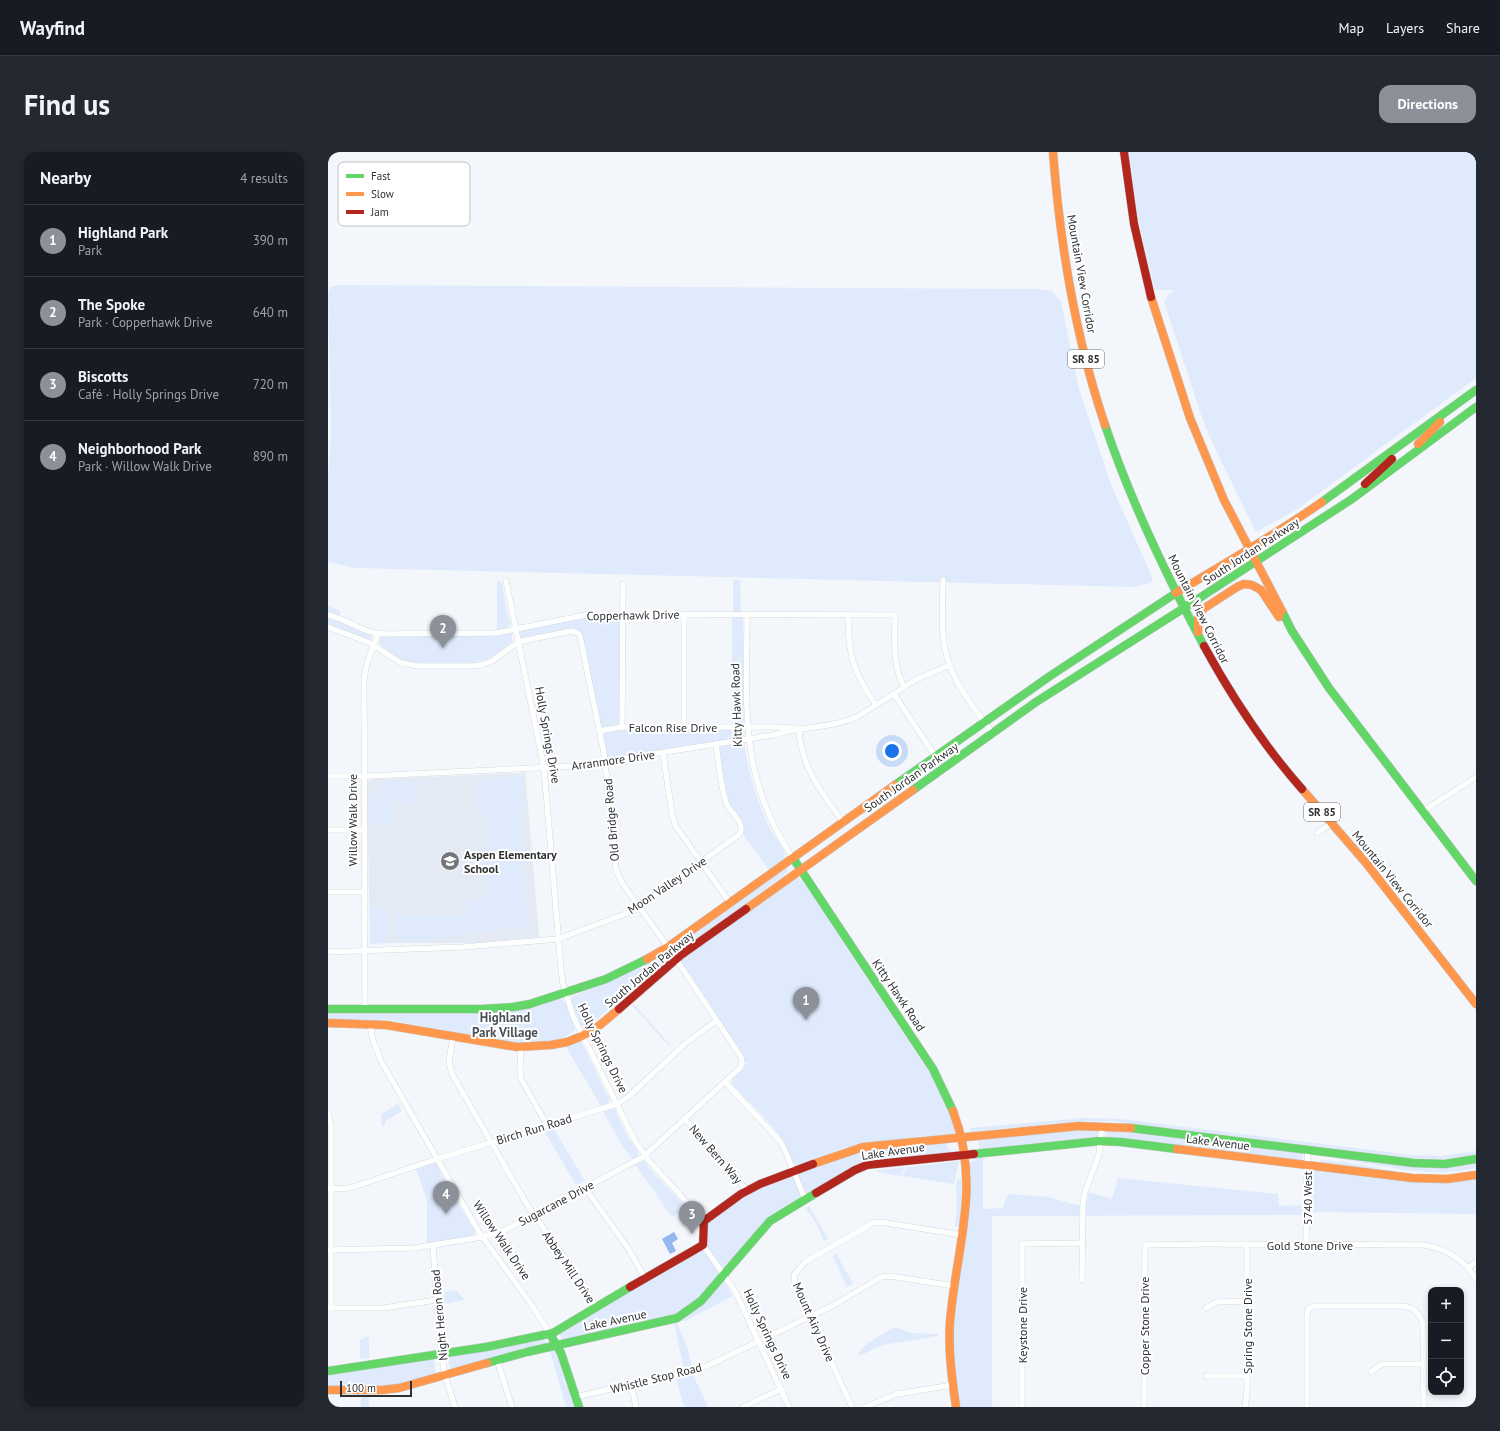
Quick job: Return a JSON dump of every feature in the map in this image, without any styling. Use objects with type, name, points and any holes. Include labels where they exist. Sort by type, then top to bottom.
[{"type":"main road","name":"Mountain View Corridor","points":[[1053,152],[1059,222],[1070,292],[1082,346],[1098,403],[1130,495],[1176,593],[1236,702],[1273,755],[1332,822],[1405,912],[1476,1004]]},
{"type":"main road","points":[[1124,152],[1134,224],[1147,283],[1190,418],[1224,500],[1292,631],[1329,688],[1476,881]]},
{"type":"main road","name":"South Jordan Parkway","points":[[328,1023],[393,1026],[521,1047],[551,1046],[582,1036],[600,1025],[676,959],[1066,682],[1257,562],[1352,499],[1456,405],[1476,390]]},
{"type":"main road","name":"South Jordan Parkway","points":[[328,1008],[482,1009],[513,1007],[530,1004],[566,993],[606,979],[636,965],[668,947],[934,756],[1056,672],[1176,593],[1249,548],[1260,543],[1313,508],[1476,407]]},
{"type":"main road","points":[[1203,644],[1199,637],[1197,625],[1201,611],[1244,584],[1252,585],[1261,590],[1280,618],[1292,631]]},
{"type":"main road","name":"Kitty Hawk Road","points":[[793,858],[933,1069],[950,1101],[961,1138],[968,1191],[954,1286],[949,1333],[950,1361],[956,1407]]},
{"type":"main road","name":"Lake Avenue","points":[[704,1221],[746,1191],[760,1184],[857,1149],[1080,1126],[1132,1128],[1427,1164],[1454,1163],[1476,1159]]},
{"type":"main road","name":"Lake Avenue","points":[[328,1390],[393,1390],[557,1345],[677,1318],[697,1305],[766,1224],[805,1199],[863,1166],[1100,1141],[1130,1143],[1421,1179],[1447,1179],[1476,1175]]},
{"type":"main road","points":[[703,1245],[704,1221]]},
{"type":"main road","name":"Lake Avenue","points":[[328,1371],[503,1344],[550,1334],[703,1245]]},
{"type":"main road","name":"Willow Walk Drive","points":[[550,1334],[557,1345],[563,1360],[579,1407]]},
{"type":"street","points":[[944,580],[944,635],[950,665],[957,681],[993,734]]},
{"type":"street","name":"Holly Springs Drive","points":[[506,581],[544,768],[562,976],[573,1016],[628,1127],[645,1155],[704,1221]]},
{"type":"street","points":[[622,726],[623,584]]},
{"type":"street","points":[[684,614],[684,727]]},
{"type":"street","name":"Kitty Hawk Road","points":[[746,614],[747,727],[754,772],[776,832],[793,858]]},
{"type":"street","name":"Copperhawk Drive","points":[[328,615],[338,617],[378,634],[492,633],[581,615],[895,615],[895,660],[898,674],[904,687]]},
{"type":"street","points":[[848,615],[848,643],[853,665],[862,684],[876,705]]},
{"type":"street","name":"Copperhawk Drive","points":[[328,627],[374,645],[397,661],[409,665],[474,666],[490,662],[518,642],[571,631],[576,632]]},
{"type":"street","name":"Old Bridge Road","points":[[576,632],[580,636],[605,761],[615,866],[622,883],[668,947]]},
{"type":"street","name":"Willow Walk Drive","points":[[365,1008],[364,679],[366,668],[378,634]]},
{"type":"street","name":"Arranmore Drive","points":[[328,776],[364,776],[576,766],[773,735],[799,729],[824,727],[846,722],[904,687],[926,675],[950,665]]},
{"type":"street","points":[[894,694],[934,756]]},
{"type":"street","name":"Falcon Rise Drive","points":[[599,731],[622,726],[747,727]]},
{"type":"street","name":"Arranmore Drive","points":[[747,727],[799,729]]},
{"type":"street","points":[[799,729],[800,744],[806,764],[823,795],[843,822]]},
{"type":"street","name":"Moon Valley Drive","points":[[328,952],[464,947],[558,939],[639,907],[739,836],[742,830],[741,825],[732,813],[725,799],[716,744]]},
{"type":"street","points":[[663,753],[673,820],[678,830],[730,903]]},
{"type":"street","points":[[1423,811],[1476,777]]},
{"type":"street","points":[[1317,833],[1332,822]]},
{"type":"street","points":[[328,830],[364,830]]},
{"type":"street","points":[[328,892],[365,892]]},
{"type":"street","points":[[676,959],[716,1021]]},
{"type":"street","name":"Sugarcane Drive","points":[[329,1250],[406,1249],[482,1238],[500,1232],[586,1188],[645,1155],[740,1068],[742,1063],[741,1057],[716,1021]]},
{"type":"street","name":"Birch Run Road","points":[[329,1189],[350,1188],[491,1142],[617,1104],[628,1097],[687,1042],[716,1021]]},
{"type":"street","name":"Willow Walk Drive","points":[[370,1024],[373,1040],[381,1061],[482,1238],[550,1334]]},
{"type":"street","name":"Abbey Mill Drive","points":[[453,1036],[449,1058],[450,1070],[533,1215],[585,1286],[596,1308]]},
{"type":"street","points":[[521,1047],[521,1079],[547,1125]]},
{"type":"street","points":[[725,1082],[780,1141],[805,1199]]},
{"type":"street","points":[[328,1113],[330,1117],[329,1308],[379,1308],[436,1300]]},
{"type":"street","name":"New Bern Way","points":[[685,1119],[735,1174],[746,1191]]},
{"type":"street","points":[[1082,1280],[1084,1198],[1099,1154],[1102,1126]]},
{"type":"street","name":"5740 West","points":[[1306,1245],[1308,1150]]},
{"type":"street","points":[[586,1188],[628,1248],[645,1278]]},
{"type":"street","name":"Mount Airy Drive","points":[[852,1407],[794,1280],[795,1273],[807,1260],[870,1224],[880,1222],[962,1235]]},
{"type":"street","name":"Keystone Drive","points":[[1022,1407],[1022,1244],[1082,1244]]},
{"type":"street","name":"Night Heron Road","points":[[433,1245],[441,1354],[445,1375],[455,1407]]},
{"type":"street","name":"Holly Springs Drive","points":[[703,1245],[735,1290],[790,1407]]},
{"type":"street","name":"Spring Stone Drive","points":[[1245,1407],[1247,1376],[1246,1245]]},
{"type":"street","name":"Gold Stone Drive","points":[[1145,1246],[1430,1246],[1449,1253],[1468,1268],[1476,1280]]},
{"type":"street","name":"Copper Stone Drive","points":[[1144,1407],[1145,1246]]},
{"type":"street","points":[[1468,1268],[1476,1262]]},
{"type":"street","name":"Whistle Stop Road","points":[[575,1397],[692,1371],[759,1342],[834,1306],[875,1280],[885,1276],[954,1286]]},
{"type":"street","points":[[1206,1308],[1217,1302],[1247,1301]]},
{"type":"street","points":[[1307,1407],[1307,1314],[1309,1308],[1314,1306],[1402,1306],[1411,1308],[1419,1314],[1423,1324],[1424,1407]]},
{"type":"street","points":[[498,1360],[512,1407]]},
{"type":"street","points":[[1371,1372],[1382,1364],[1424,1364]]},
{"type":"street","points":[[1206,1376],[1247,1376]]},
{"type":"street","points":[[631,1384],[636,1407]]},
{"type":"street","points":[[865,1407],[896,1394],[953,1385]]},
{"type":"street","points":[[743,1407],[781,1389]]},
{"type":"shaded area","points":[[1129,152],[1476,152],[1476,378],[1296,510],[1256,532],[1210,438],[1200,412],[1164,301],[1168,295],[1175,290],[1155,290],[1138,219]]},
{"type":"shaded area","points":[[337,285],[1038,289],[1052,291],[1061,302],[1079,389],[1112,487],[1153,579],[1151,583],[1135,587],[354,568],[328,562],[328,476],[331,434],[328,296],[330,287]]},
{"type":"shaded area","points":[[733,580],[740,580],[741,612],[733,612]]},
{"type":"shaded area","points":[[497,581],[501,581],[508,616],[511,623],[507,628],[497,630]]},
{"type":"shaded area","points":[[328,606],[341,611],[339,616],[328,612]]},
{"type":"shaded area","points":[[328,616],[372,635],[371,640],[328,625]]},
{"type":"shaded area","points":[[732,616],[743,618],[744,724],[732,725]]},
{"type":"shaded area","points":[[586,617],[616,617],[620,619],[620,725],[605,728],[601,726],[578,630],[571,629],[520,638],[520,631]]},
{"type":"shaded area","points":[[512,633],[512,642],[489,659],[473,663],[415,664],[401,661],[379,644],[381,636]]},
{"type":"shaded area","points":[[620,729],[743,729],[745,737],[609,758],[607,756],[603,735],[605,732]]},
{"type":"shaded area","points":[[744,742],[750,774],[756,795],[768,825],[785,854],[784,859],[769,870],[743,834],[743,825],[730,807],[726,795],[719,749],[721,745]]},
{"type":"shaded area","name":"Aspen Elementary School","points":[[525,772],[539,937],[486,943],[370,943],[367,784],[369,780],[372,778],[379,779]]},
{"type":"shaded area","points":[[524,777],[522,858],[527,926],[445,937],[436,940],[398,941],[397,916],[467,916],[467,900],[485,900],[485,816],[478,810],[478,803],[476,803],[476,780]]},
{"type":"shaded area","points":[[466,779],[467,783],[465,785],[463,784],[463,781],[425,782],[425,786],[422,785],[423,781]]},
{"type":"shaded area","points":[[412,781],[415,791],[413,802],[405,804],[399,802],[394,804],[380,790],[382,782]]},
{"type":"shaded area","points":[[378,792],[392,805],[391,811],[393,820],[390,825],[373,825],[370,823],[370,795]]},
{"type":"shaded area","points":[[375,833],[377,836],[373,837],[373,896],[371,897],[371,908],[383,907],[388,910],[389,940],[387,943],[372,944],[370,942],[370,837],[371,834]]},
{"type":"shaded area","points":[[787,867],[788,872],[663,965],[660,965],[593,1023],[592,1026],[586,1029],[581,1026],[571,1002],[573,996],[603,984]]},
{"type":"shaded area","points":[[796,877],[802,880],[933,1078],[951,1117],[955,1131],[952,1136],[925,1136],[900,1140],[862,1143],[804,1163],[803,1165],[796,1166],[781,1137],[732,1085],[732,1078],[747,1064],[740,1053],[739,1048],[714,1013],[713,1009],[686,968],[681,964],[681,958]]},
{"type":"shaded area","points":[[560,998],[565,1002],[575,1027],[572,1032],[566,1036],[548,1041],[512,1042],[384,1019],[382,1021],[328,1020],[328,1011],[521,1010],[540,1006]]},
{"type":"shaded area","points":[[634,1004],[671,1046],[670,1047],[632,1005]]},
{"type":"shaded area","points":[[580,1041],[607,1095],[610,1098],[608,1104],[601,1106],[566,1047]]},
{"type":"shaded area","points":[[398,1104],[402,1111],[385,1121],[385,1125],[382,1127],[381,1114]]},
{"type":"shaded area","points":[[611,1108],[616,1110],[627,1136],[638,1152],[638,1157],[634,1160],[623,1147],[603,1111]]},
{"type":"shaded area","points":[[1084,1118],[1121,1119],[1412,1155],[1441,1156],[1476,1151],[1476,1155],[1444,1159],[1411,1158],[1111,1121],[1081,1121],[978,1131],[971,1133],[970,1128]]},
{"type":"shaded area","points":[[554,1129],[585,1181],[576,1185],[545,1132]]},
{"type":"shaded area","points":[[1081,1129],[1099,1129],[1098,1137],[979,1150],[978,1138]]},
{"type":"shaded area","points":[[1107,1129],[1303,1152],[1302,1161],[1106,1138]]},
{"type":"shaded area","points":[[945,1141],[951,1153],[869,1163],[808,1195],[806,1195],[797,1174],[853,1152]]},
{"type":"shaded area","points":[[975,1156],[983,1157],[983,1209],[1003,1208],[1009,1194],[1048,1197],[1077,1205],[1086,1205],[1089,1192],[1112,1199],[1118,1178],[1278,1194],[1279,1206],[1301,1205],[1302,1215],[992,1216],[992,1407],[959,1407],[952,1339],[969,1163],[975,1160]]},
{"type":"shaded area","points":[[1330,1157],[1476,1162],[1476,1168],[1445,1172],[1424,1172],[1391,1168],[1391,1166],[1387,1167]]},
{"type":"shaded area","points":[[1321,1160],[1340,1161],[1379,1168],[1379,1170],[1422,1175],[1449,1175],[1476,1172],[1457,1175],[1423,1176],[1320,1164]]},
{"type":"shaded area","points":[[645,1161],[648,1167],[682,1203],[687,1206],[686,1209],[672,1217],[635,1164]]},
{"type":"shaded area","points":[[959,1161],[954,1184],[902,1176],[908,1167]]},
{"type":"shaded area","points":[[433,1162],[439,1167],[441,1174],[474,1229],[475,1232],[473,1237],[427,1243],[427,1200],[416,1169]]},
{"type":"shaded area","points":[[906,1167],[902,1171],[901,1176],[873,1171]]},
{"type":"shaded area","points":[[1315,1170],[1379,1179],[1476,1178],[1476,1214],[1313,1212],[1313,1175]]},
{"type":"shaded area","points":[[792,1174],[802,1197],[774,1215],[724,1269],[707,1246],[707,1224],[741,1196]]},
{"type":"shaded area","points":[[957,1179],[962,1179],[960,1228],[958,1226],[955,1227],[957,1208]]},
{"type":"shaded area","points":[[809,1206],[828,1239],[824,1241],[816,1223],[806,1208]]},
{"type":"shaded area","points":[[702,1249],[719,1273],[718,1276],[700,1298],[678,1315],[563,1341],[558,1331]]},
{"type":"shaded area","points":[[836,1254],[853,1283],[847,1287],[833,1256]]},
{"type":"shaded area","points":[[722,1281],[725,1283],[733,1296],[685,1321],[681,1321],[681,1320]]},
{"type":"shaded area","points":[[456,1290],[465,1300],[443,1304],[442,1296],[445,1295],[444,1292]]},
{"type":"shaded area","points":[[676,1322],[688,1348],[692,1368],[684,1370],[674,1323]]},
{"type":"shaded area","points":[[894,1327],[912,1333],[938,1334],[938,1336],[883,1345],[859,1356],[858,1353],[868,1343]]},
{"type":"shaded area","points":[[365,1337],[369,1337],[369,1358],[360,1359],[360,1340]]},
{"type":"shaded area","points":[[543,1338],[547,1345],[451,1371],[447,1355]]},
{"type":"shaded area","points":[[549,1348],[555,1350],[557,1353],[566,1386],[568,1387],[575,1407],[566,1407]]},
{"type":"shaded area","points":[[433,1357],[436,1375],[399,1386],[328,1388],[328,1373]]},
{"type":"shaded area","points":[[693,1374],[708,1407],[684,1407],[676,1378]]},
{"type":"shaded area","points":[[361,1394],[369,1394],[369,1407],[361,1407]]},
{"type":"water","points":[[674,1232],[678,1239],[672,1243],[676,1251],[670,1254],[662,1239]]},
{"type":"traffic: fast","points":[[1322,502],[1476,390]]},
{"type":"traffic: fast","points":[[1184,608],[1352,499],[1476,407]]},
{"type":"traffic: fast","points":[[1105,425],[1126,482],[1150,537],[1204,646]]},
{"type":"traffic: fast","points":[[895,785],[1050,676],[1176,593]]},
{"type":"traffic: fast","points":[[913,790],[1036,702],[1184,608]]},
{"type":"traffic: fast","points":[[1282,611],[1292,631],[1329,688],[1476,881]]},
{"type":"traffic: fast","points":[[793,858],[933,1069],[953,1111]]},
{"type":"traffic: fast","points":[[328,1009],[482,1009],[513,1007],[530,1004],[606,979],[647,959]]},
{"type":"traffic: fast","points":[[1131,1128],[1414,1163],[1445,1164],[1476,1159]]},
{"type":"traffic: fast","points":[[974,1154],[1100,1141],[1177,1149]]},
{"type":"traffic: fast","points":[[487,1363],[527,1352],[677,1318],[701,1301],[770,1221],[816,1193]]},
{"type":"traffic: fast","points":[[328,1371],[486,1347],[553,1333],[630,1287]]},
{"type":"traffic: fast","points":[[550,1334],[561,1353],[579,1407]]},
{"type":"traffic: slow","points":[[1053,152],[1060,221],[1070,290],[1085,358],[1105,425]]},
{"type":"traffic: slow","points":[[1151,297],[1190,418],[1224,500],[1282,611]]},
{"type":"traffic: slow","points":[[1418,444],[1440,422]]},
{"type":"traffic: slow","points":[[1176,593],[1322,502]]},
{"type":"traffic: slow","points":[[1198,632],[1198,618],[1203,609],[1244,584],[1252,585],[1261,590],[1279,617]]},
{"type":"traffic: slow","points":[[647,959],[668,947],[895,785]]},
{"type":"traffic: slow","points":[[1302,789],[1366,863],[1476,1004]]},
{"type":"traffic: slow","points":[[746,909],[913,790]]},
{"type":"traffic: slow","points":[[328,1023],[386,1025],[517,1047],[551,1045],[567,1042],[582,1036],[600,1025],[619,1009]]},
{"type":"traffic: slow","points":[[953,1111],[961,1139],[966,1165],[965,1217],[950,1322],[950,1354],[956,1407]]},
{"type":"traffic: slow","points":[[813,1164],[863,1147],[1079,1126],[1131,1128]]},
{"type":"traffic: slow","points":[[1177,1149],[1412,1178],[1447,1179],[1476,1175]]},
{"type":"traffic: slow","points":[[328,1390],[382,1390],[399,1388],[487,1363]]},
{"type":"traffic: jam","points":[[1124,152],[1134,224],[1151,297]]},
{"type":"traffic: jam","points":[[1365,484],[1392,459]]},
{"type":"traffic: jam","points":[[1204,646],[1226,684],[1261,738],[1302,789]]},
{"type":"traffic: jam","points":[[619,1009],[681,955],[746,909]]},
{"type":"traffic: jam","points":[[816,1193],[855,1170],[867,1165],[974,1154]]},
{"type":"traffic: jam","points":[[630,1287],[703,1245],[704,1221],[741,1194],[760,1184],[813,1164]]},
{"type":"place","name":"The Spoke","points":[[443,648]]},
{"type":"place","name":"Aspen Elementary School","points":[[450,861]]},
{"type":"place","name":"Highland Park","points":[[806,1020]]},
{"type":"place","name":"Neighborhood Park","points":[[446,1214]]},
{"type":"place","name":"Biscotts","points":[[692,1234]]},
{"type":"district","name":"Highland Park Village","points":[[505,1024]]}]
